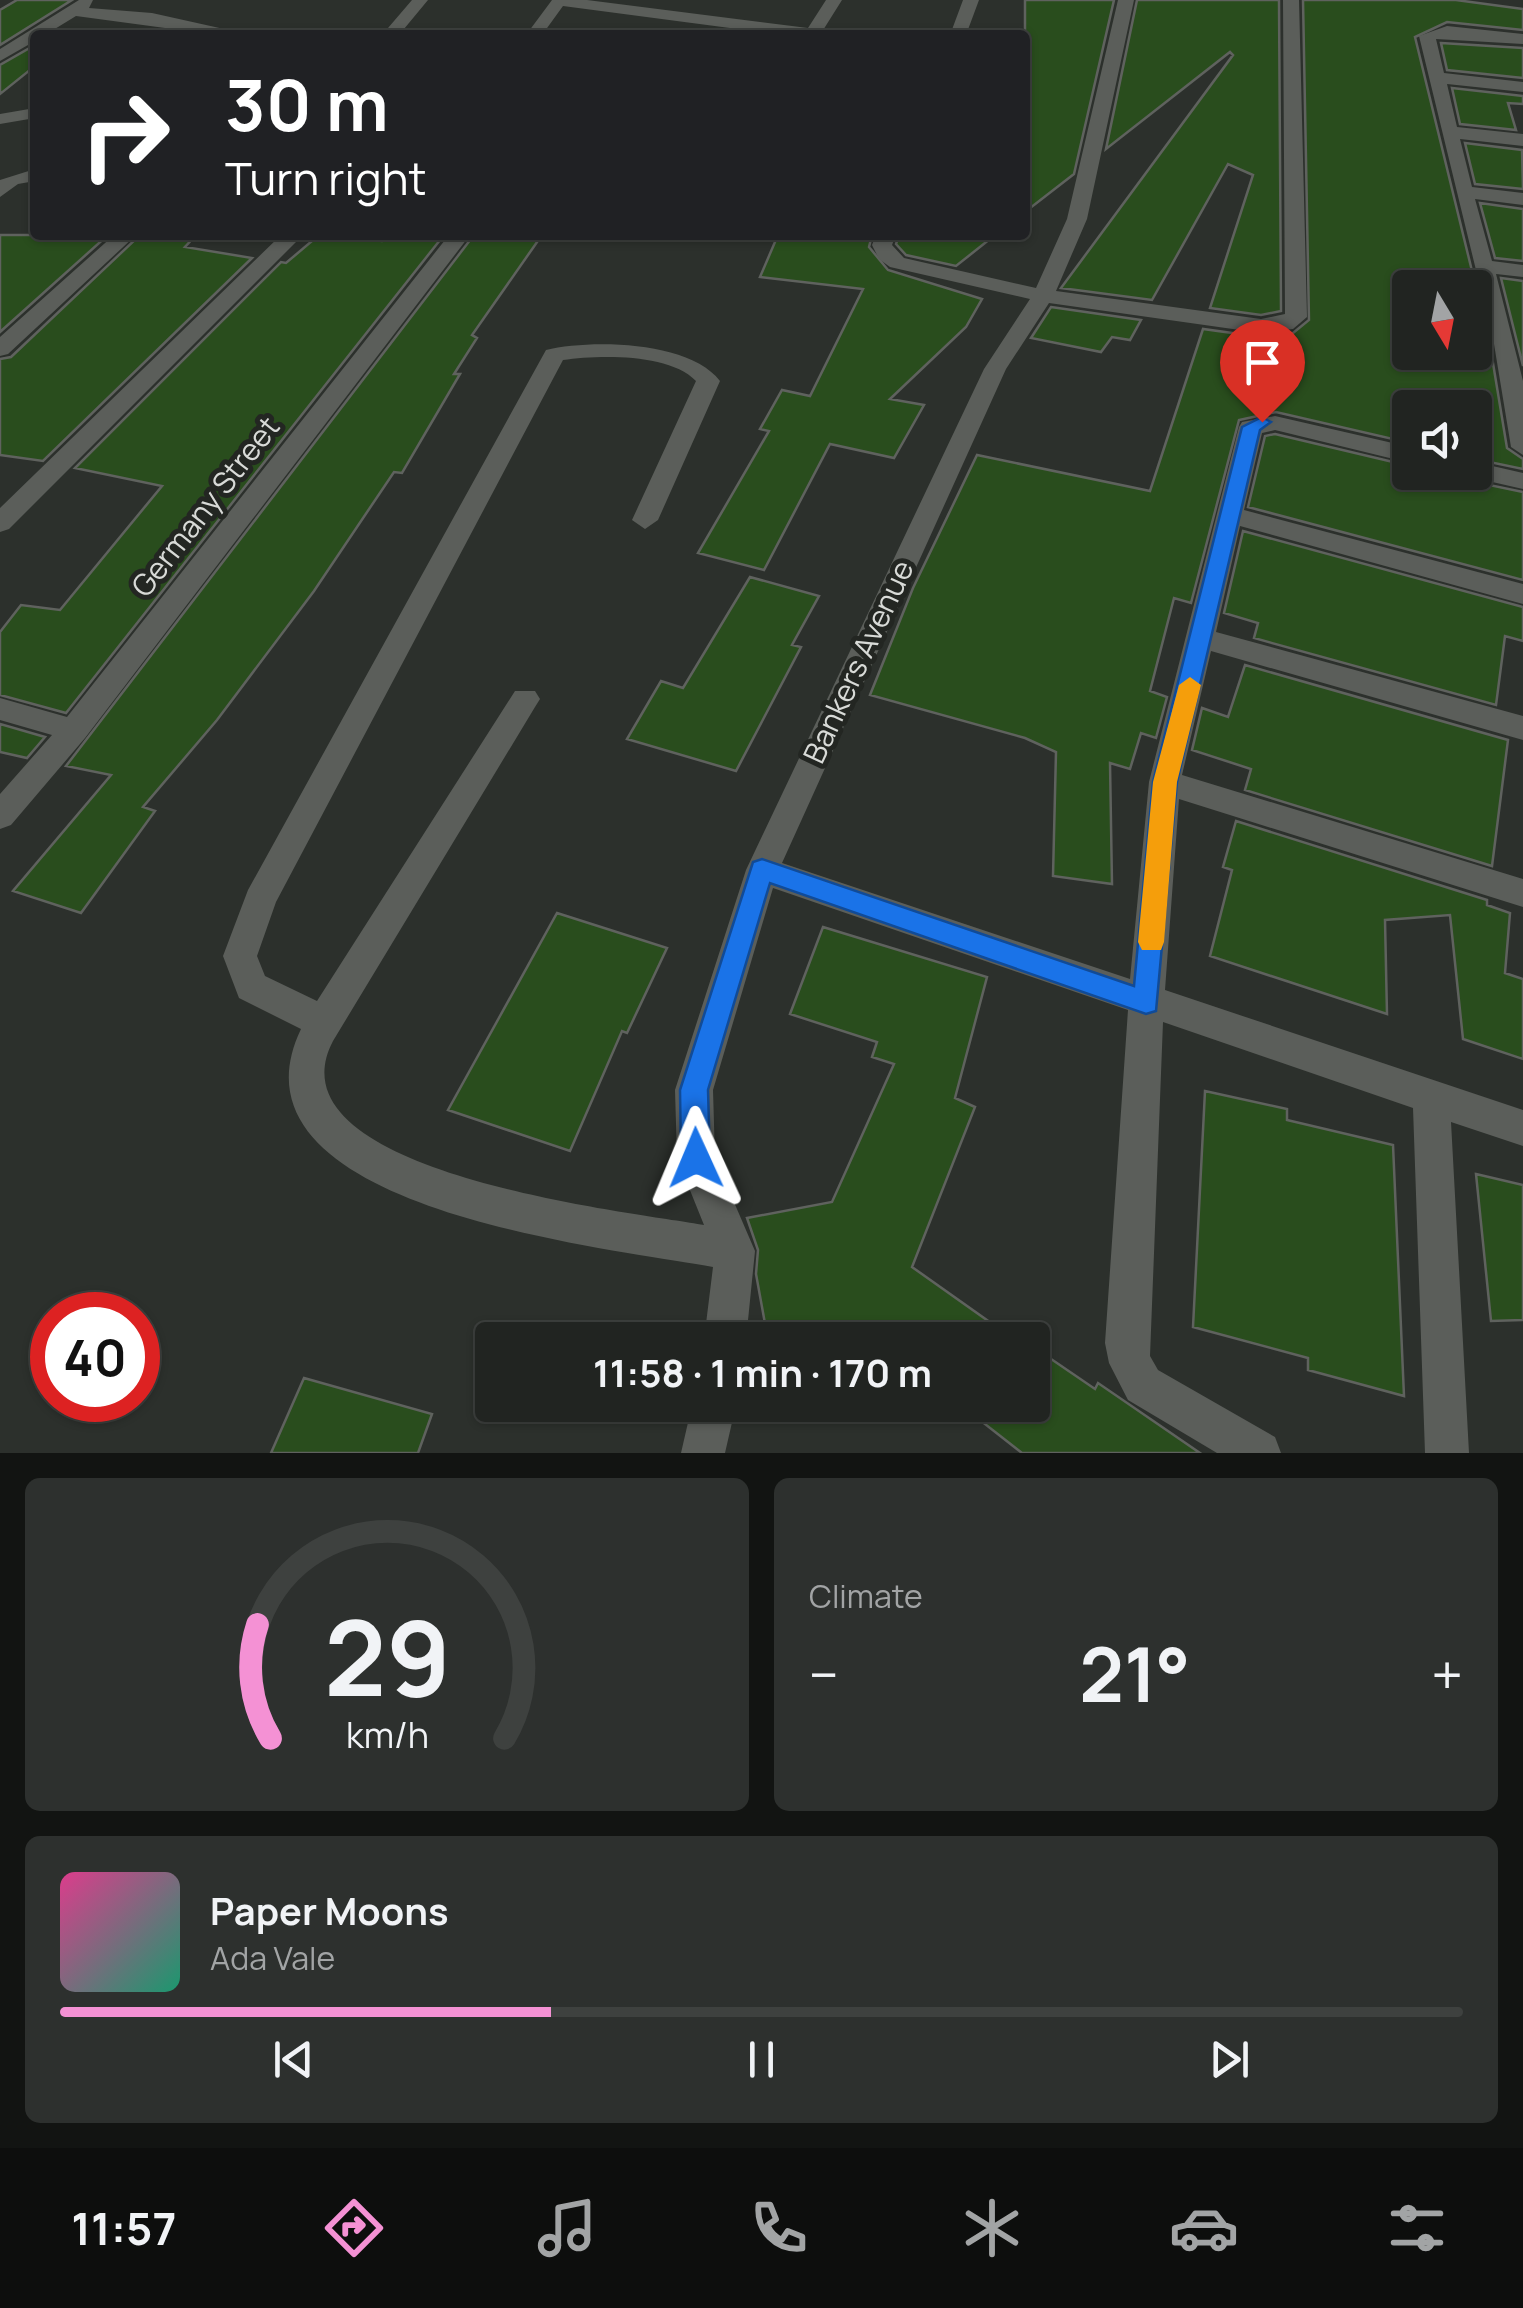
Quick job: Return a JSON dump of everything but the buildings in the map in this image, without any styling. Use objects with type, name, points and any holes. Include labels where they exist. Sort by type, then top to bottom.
[{"type":"street","points":[[42,30],[91,0]]},
{"type":"street","points":[[396,0],[418,2]]},
{"type":"street","points":[[815,30],[834,0]]},
{"type":"street","points":[[960,30],[971,0]]},
{"type":"street","name":"Bankers Avenue","points":[[727,1322],[735,1251],[696,1158],[694,1090],[762,870],[995,369],[1042,296],[1077,219],[1126,0]]},
{"type":"street","points":[[884,240],[886,255],[897,262],[1042,296],[1261,326],[1285,324],[1296,317],[1291,0]]},
{"type":"street","points":[[538,30],[560,1],[781,30]]},
{"type":"street","points":[[394,30],[418,2]]},
{"type":"street","points":[[73,11],[152,18],[216,30]]},
{"type":"street","points":[[1523,39],[1434,32],[1427,36],[1483,266],[1514,345],[1523,447]]},
{"type":"street","points":[[0,56],[30,38]]},
{"type":"street","points":[[1440,78],[1523,87]]},
{"type":"street","points":[[0,119],[30,115]]},
{"type":"street","points":[[1449,132],[1523,140]]},
{"type":"street","points":[[0,191],[29,176]]},
{"type":"street","points":[[1463,192],[1523,200]]},
{"type":"street","points":[[0,349],[120,240]]},
{"type":"street","points":[[0,523],[289,240]]},
{"type":"street","name":"Germany Street","points":[[0,816],[74,730],[456,240]]},
{"type":"street","points":[[1483,266],[1523,270]]},
{"type":"street","points":[[324,1022],[252,987],[240,956],[260,900],[554,355],[568,350],[655,357],[698,366],[706,373],[708,381],[645,520]]},
{"type":"street","points":[[1260,1453],[1142,1385],[1130,1363],[1126,1343],[1146,1002],[1165,782],[1233,516],[1251,427],[1262,422],[1392,451]]},
{"type":"street","points":[[1492,474],[1523,481]]},
{"type":"street","points":[[1233,516],[1523,594]]},
{"type":"street","points":[[1202,638],[1523,728]]},
{"type":"street","points":[[525,699],[307,1051],[305,1088],[326,1123],[388,1171],[499,1205],[735,1251]]},
{"type":"street","points":[[0,710],[74,730]]},
{"type":"street","points":[[1165,782],[1523,893]]},
{"type":"street","points":[[762,870],[1523,1128]]},
{"type":"street","points":[[1431,1096],[1447,1453]]},
{"type":"street","points":[[703,1453],[710,1422]]},
{"type":"slow traffic","points":[[1151,942],[1165,782],[1190,685]]},
{"type":"route","points":[[696,1158],[694,1090],[762,870],[1146,1002],[1165,782],[1233,516],[1251,427],[1262,422]]}]
